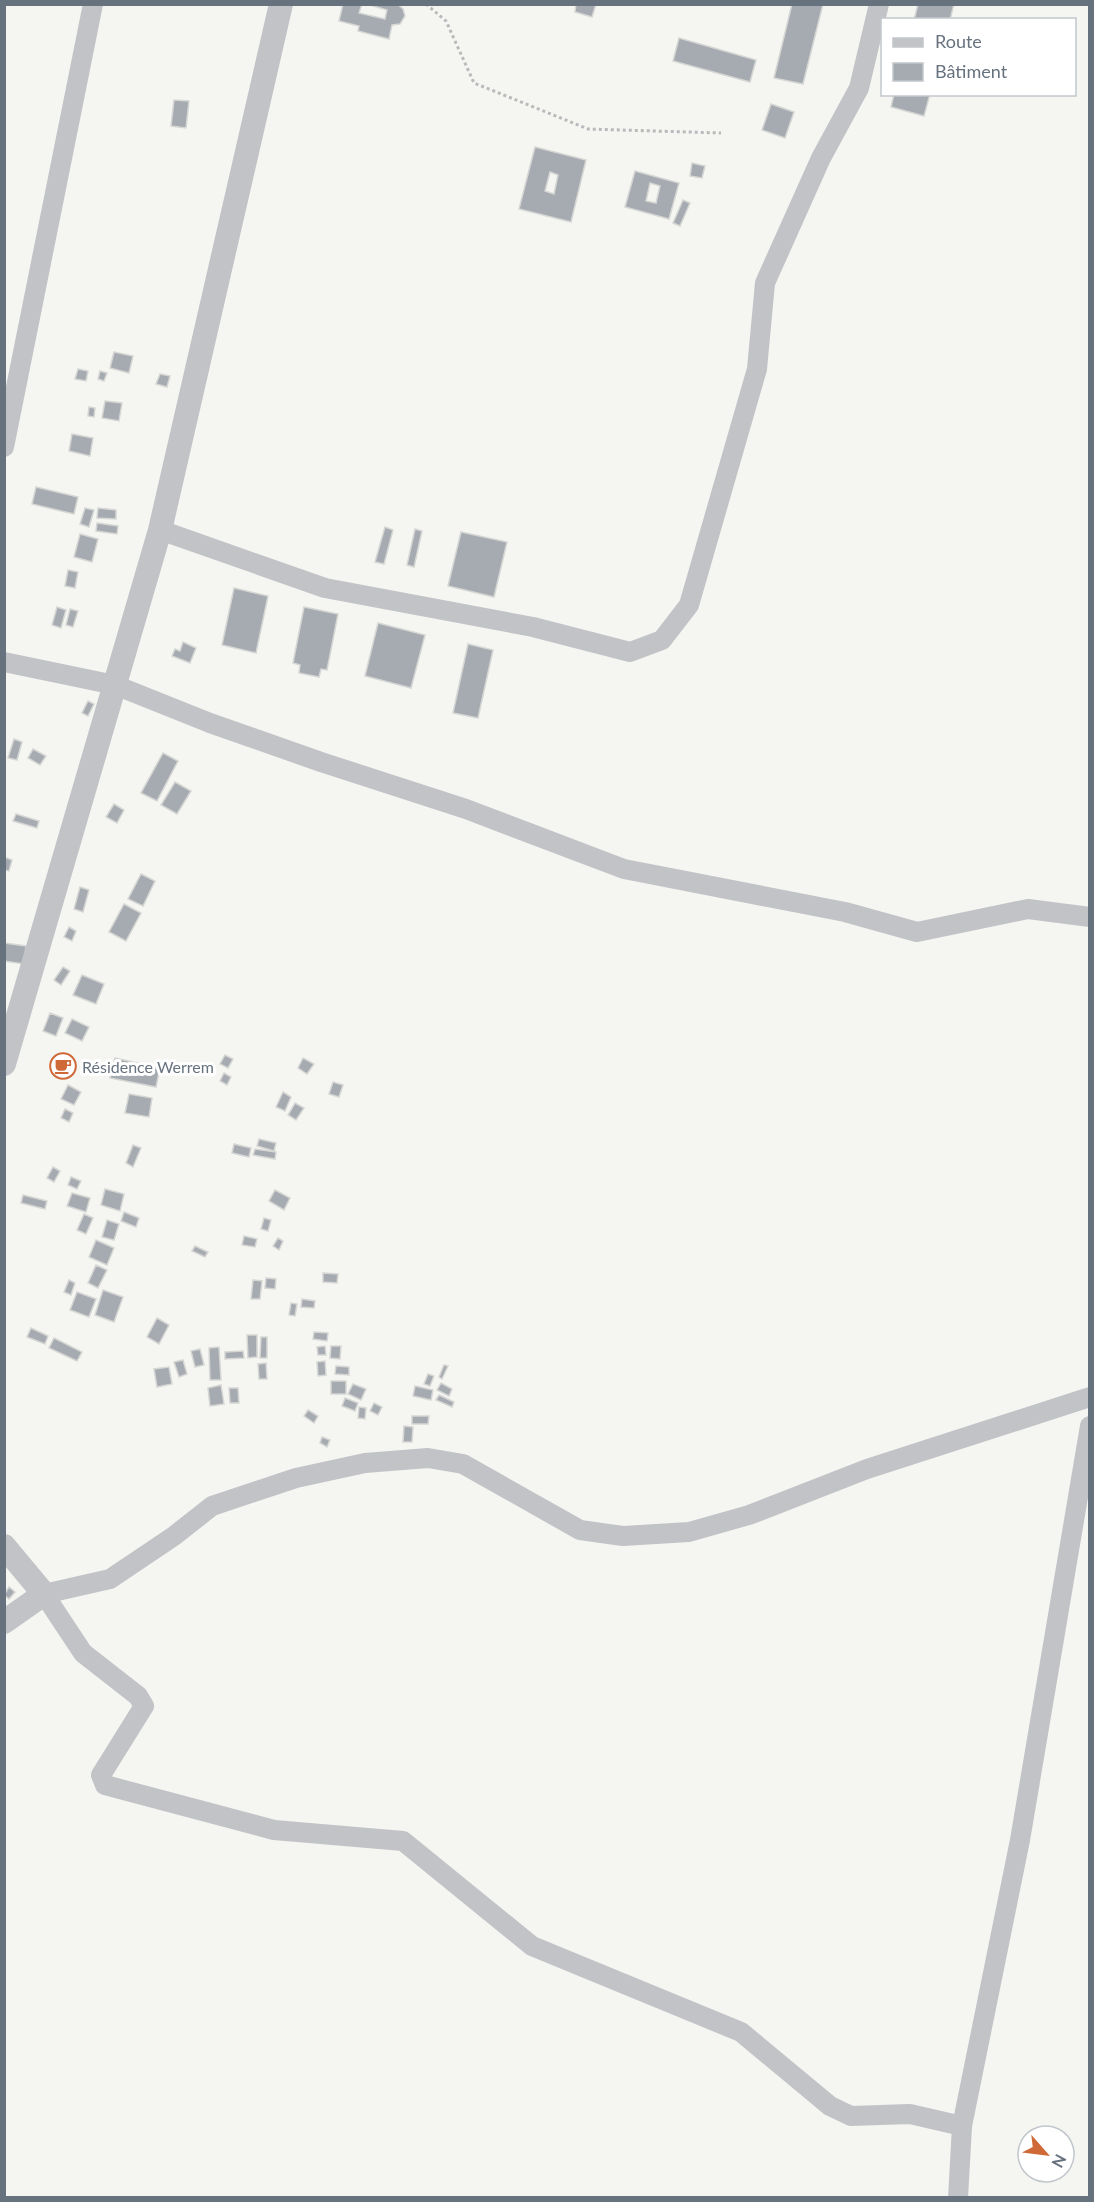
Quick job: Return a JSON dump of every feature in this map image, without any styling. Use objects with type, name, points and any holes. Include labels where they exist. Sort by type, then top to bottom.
[{"type":"street","points":[[4,447],[93,4]]},
{"type":"street","points":[[4,1064],[160,530],[281,4]]},
{"type":"street","points":[[160,530],[325,588],[533,627],[630,652],[662,640],[688,605],[758,369],[765,283],[821,158],[859,88],[879,4]]},
{"type":"street","points":[[4,662],[115,685],[210,723],[466,809],[624,869],[845,912],[917,932],[1028,909],[1089,917]]},
{"type":"street","points":[[4,1622],[44,1594],[110,1579],[174,1536],[212,1506],[296,1478],[365,1462],[428,1458],[463,1464],[580,1530],[623,1536],[689,1532],[749,1515],[867,1469],[1089,1397]]},
{"type":"street","points":[[958,2198],[962,2126],[1020,1840],[1089,1426]]},
{"type":"street","points":[[4,1546],[44,1594],[83,1653],[138,1696],[144,1706],[101,1775],[105,1785],[274,1830],[403,1840],[532,1946],[741,2032],[830,2106],[851,2116],[910,2114],[962,2126]]},
{"type":"path","points":[[426,4],[446,21],[474,83],[588,129],[720,133]]},
{"type":"building","points":[[343,4],[362,4],[359,13],[385,19],[387,10],[367,4],[397,4],[403,9],[405,16],[400,24],[392,25],[389,39],[358,31],[359,26],[339,21]]},
{"type":"building","points":[[576,4],[596,4],[592,17],[575,12]]},
{"type":"building","points":[[792,4],[823,4],[803,84],[774,78]]},
{"type":"building","points":[[918,4],[954,4],[950,18],[914,18]]},
{"type":"building","points":[[679,38],[756,60],[750,82],[673,61]]},
{"type":"building","points":[[894,96],[929,96],[924,116],[891,107]]},
{"type":"building","points":[[174,100],[189,101],[186,128],[171,126]]},
{"type":"building","points":[[771,104],[794,112],[785,138],[762,130]]},
{"type":"building","points":[[535,147],[586,160],[571,222],[519,209]],"holes":[[[550,172],[558,175],[554,194],[545,191]]]},
{"type":"building","points":[[692,163],[705,166],[702,178],[690,176]]},
{"type":"building","points":[[635,171],[679,183],[669,219],[625,207]],"holes":[[[650,183],[660,186],[656,203],[646,201]]]},
{"type":"building","points":[[683,200],[690,203],[680,226],[673,223]]},
{"type":"building","points":[[114,352],[133,356],[129,373],[110,368]]},
{"type":"building","points":[[78,369],[88,371],[86,381],[75,379]]},
{"type":"building","points":[[100,371],[107,373],[104,381],[98,379]]},
{"type":"building","points":[[160,374],[170,376],[167,387],[156,384]]},
{"type":"building","points":[[105,401],[122,403],[119,421],[102,418]]},
{"type":"building","points":[[89,407],[95,408],[94,417],[88,416]]},
{"type":"building","points":[[72,434],[93,438],[90,456],[69,451]]},
{"type":"building","points":[[36,487],[78,497],[74,514],[32,504]]},
{"type":"building","points":[[85,508],[94,510],[89,527],[80,524]]},
{"type":"building","points":[[98,508],[116,510],[116,519],[97,518]]},
{"type":"building","points":[[97,523],[118,526],[117,534],[96,531]]},
{"type":"building","points":[[385,527],[393,530],[384,564],[375,562]]},
{"type":"building","points":[[415,529],[422,531],[414,567],[407,565]]},
{"type":"building","points":[[461,532],[507,542],[494,597],[448,586]]},
{"type":"building","points":[[80,534],[98,539],[92,562],[74,557]]},
{"type":"building","points":[[68,570],[78,572],[75,588],[65,586]]},
{"type":"building","points":[[234,588],[268,596],[256,653],[222,645]]},
{"type":"building","points":[[57,607],[66,610],[61,628],[52,625]]},
{"type":"building","points":[[304,607],[338,614],[327,670],[321,669],[319,677],[299,673],[300,665],[293,663]]},
{"type":"building","points":[[70,609],[78,611],[73,627],[66,625]]},
{"type":"building","points":[[378,623],[425,635],[411,688],[365,676]]},
{"type":"building","points":[[183,642],[196,648],[190,663],[172,656],[175,649],[180,651]]},
{"type":"building","points":[[468,644],[493,650],[478,718],[453,713]]},
{"type":"building","points":[[88,701],[94,704],[88,716],[82,713]]},
{"type":"building","points":[[14,739],[22,742],[17,760],[8,758]]},
{"type":"building","points":[[33,749],[46,756],[40,765],[28,758]]},
{"type":"building","points":[[163,753],[178,761],[157,801],[141,793]]},
{"type":"building","points":[[175,782],[191,791],[177,814],[161,805]]},
{"type":"building","points":[[114,804],[124,810],[117,823],[106,817]]},
{"type":"building","points":[[16,814],[39,821],[37,828],[13,821]]},
{"type":"building","points":[[4,857],[12,860],[9,871],[4,870]]},
{"type":"building","points":[[141,874],[155,881],[143,906],[128,899]]},
{"type":"building","points":[[80,887],[89,890],[83,912],[74,909]]},
{"type":"building","points":[[124,904],[141,913],[126,941],[109,932]]},
{"type":"building","points":[[69,927],[76,931],[72,941],[64,937]]},
{"type":"building","points":[[4,943],[26,946],[24,964],[4,961]]},
{"type":"building","points":[[63,967],[70,971],[61,985],[54,980]]},
{"type":"building","points":[[82,975],[104,984],[96,1004],[73,995]]},
{"type":"building","points":[[50,1013],[63,1018],[56,1036],[43,1031]]},
{"type":"building","points":[[72,1019],[89,1027],[82,1041],[65,1033]]},
{"type":"building","points":[[225,1055],[233,1059],[228,1068],[220,1064]]},
{"type":"building","points":[[115,1058],[160,1068],[156,1087],[110,1078]]},
{"type":"building","points":[[303,1058],[314,1064],[307,1074],[298,1068]]},
{"type":"building","points":[[183,1063],[192,1068],[188,1074],[180,1069]]},
{"type":"building","points":[[224,1073],[231,1077],[227,1085],[220,1081]]},
{"type":"building","points":[[333,1082],[343,1085],[339,1097],[329,1094]]},
{"type":"building","points":[[68,1085],[81,1092],[74,1105],[61,1099]]},
{"type":"building","points":[[283,1092],[291,1097],[285,1111],[276,1107]]},
{"type":"building","points":[[129,1094],[152,1098],[149,1117],[125,1113]]},
{"type":"building","points":[[295,1103],[304,1108],[296,1120],[288,1115]]},
{"type":"building","points":[[65,1109],[73,1113],[69,1122],[61,1118]]},
{"type":"building","points":[[259,1139],[276,1143],[274,1151],[257,1146]]},
{"type":"building","points":[[234,1144],[251,1148],[249,1157],[232,1153]]},
{"type":"building","points":[[133,1145],[141,1148],[133,1167],[126,1163]]},
{"type":"building","points":[[255,1149],[276,1152],[275,1159],[253,1155]]},
{"type":"building","points":[[53,1167],[60,1171],[54,1182],[47,1178]]},
{"type":"building","points":[[71,1177],[81,1181],[77,1189],[68,1185]]},
{"type":"building","points":[[105,1189],[124,1194],[120,1211],[101,1205]]},
{"type":"building","points":[[275,1190],[290,1198],[284,1210],[269,1201]]},
{"type":"building","points":[[72,1193],[90,1198],[86,1212],[67,1206]]},
{"type":"building","points":[[23,1195],[47,1201],[45,1209],[21,1203]]},
{"type":"building","points":[[124,1212],[139,1218],[136,1227],[121,1221]]},
{"type":"building","points":[[84,1214],[93,1218],[86,1234],[77,1230]]},
{"type":"building","points":[[264,1218],[271,1220],[268,1231],[261,1229]]},
{"type":"building","points":[[107,1220],[119,1224],[114,1240],[102,1237]]},
{"type":"building","points":[[244,1236],[257,1239],[255,1247],[242,1245]]},
{"type":"building","points":[[278,1238],[283,1241],[279,1250],[273,1246]]},
{"type":"building","points":[[96,1240],[114,1248],[107,1265],[89,1257]]},
{"type":"building","points":[[195,1246],[208,1252],[205,1257],[192,1251]]},
{"type":"building","points":[[96,1265],[107,1270],[98,1288],[88,1283]]},
{"type":"building","points":[[323,1273],[338,1274],[337,1283],[323,1282]]},
{"type":"building","points":[[266,1278],[276,1279],[275,1289],[265,1288]]},
{"type":"building","points":[[69,1280],[75,1283],[71,1295],[64,1292]]},
{"type":"building","points":[[253,1280],[262,1281],[260,1299],[251,1299]]},
{"type":"building","points":[[103,1290],[123,1297],[114,1322],[95,1315]]},
{"type":"building","points":[[77,1292],[96,1299],[89,1317],[70,1310]]},
{"type":"building","points":[[302,1299],[315,1301],[314,1308],[301,1307]]},
{"type":"building","points":[[291,1303],[297,1304],[295,1316],[289,1315]]},
{"type":"building","points":[[157,1318],[169,1325],[159,1344],[147,1337]]},
{"type":"building","points":[[31,1328],[48,1336],[45,1344],[27,1337]]},
{"type":"building","points":[[314,1332],[328,1333],[327,1341],[313,1339]]},
{"type":"building","points":[[247,1335],[257,1335],[257,1357],[248,1358]]},
{"type":"building","points":[[261,1337],[267,1337],[267,1358],[260,1358]]},
{"type":"building","points":[[54,1338],[82,1352],[77,1361],[49,1348]]},
{"type":"building","points":[[325,1346],[326,1355],[318,1355],[317,1347]]},
{"type":"building","points":[[331,1346],[341,1346],[340,1359],[330,1358]]},
{"type":"building","points":[[219,1347],[221,1380],[210,1380],[209,1348]]},
{"type":"building","points":[[200,1349],[204,1365],[195,1367],[191,1351]]},
{"type":"building","points":[[243,1351],[244,1358],[225,1359],[225,1352]]},
{"type":"building","points":[[183,1360],[187,1374],[179,1377],[174,1362]]},
{"type":"building","points":[[325,1361],[326,1375],[318,1376],[317,1362]]},
{"type":"building","points":[[266,1363],[267,1379],[259,1379],[258,1364]]},
{"type":"building","points":[[444,1365],[448,1366],[442,1379],[439,1377]]},
{"type":"building","points":[[336,1366],[349,1367],[349,1375],[335,1374]]},
{"type":"building","points":[[169,1367],[172,1384],[157,1387],[154,1369]]},
{"type":"building","points":[[428,1374],[434,1376],[430,1386],[424,1384]]},
{"type":"building","points":[[331,1381],[346,1381],[346,1394],[331,1394]]},
{"type":"building","points":[[441,1383],[452,1389],[449,1396],[437,1390]]},
{"type":"building","points":[[353,1384],[366,1389],[361,1400],[348,1394]]},
{"type":"building","points":[[221,1385],[224,1404],[210,1406],[208,1388]]},
{"type":"building","points":[[415,1386],[433,1390],[431,1400],[413,1396]]},
{"type":"building","points":[[229,1388],[238,1388],[239,1403],[230,1403]]},
{"type":"building","points":[[439,1395],[454,1402],[452,1407],[436,1400]]},
{"type":"building","points":[[345,1398],[358,1403],[355,1411],[342,1406]]},
{"type":"building","points":[[374,1403],[382,1407],[378,1415],[370,1411]]},
{"type":"building","points":[[359,1407],[366,1408],[365,1419],[358,1418]]},
{"type":"building","points":[[308,1410],[318,1416],[314,1423],[304,1416]]},
{"type":"building","points":[[412,1416],[429,1416],[428,1424],[412,1424]]},
{"type":"building","points":[[404,1426],[413,1427],[412,1442],[403,1442]]},
{"type":"building","points":[[322,1437],[330,1440],[327,1447],[320,1443]]},
{"type":"building","points":[[9,1587],[15,1592],[9,1599],[4,1595]]},
{"type":"place","name":"Résidence Werrem","points":[[63,1066]]}]
